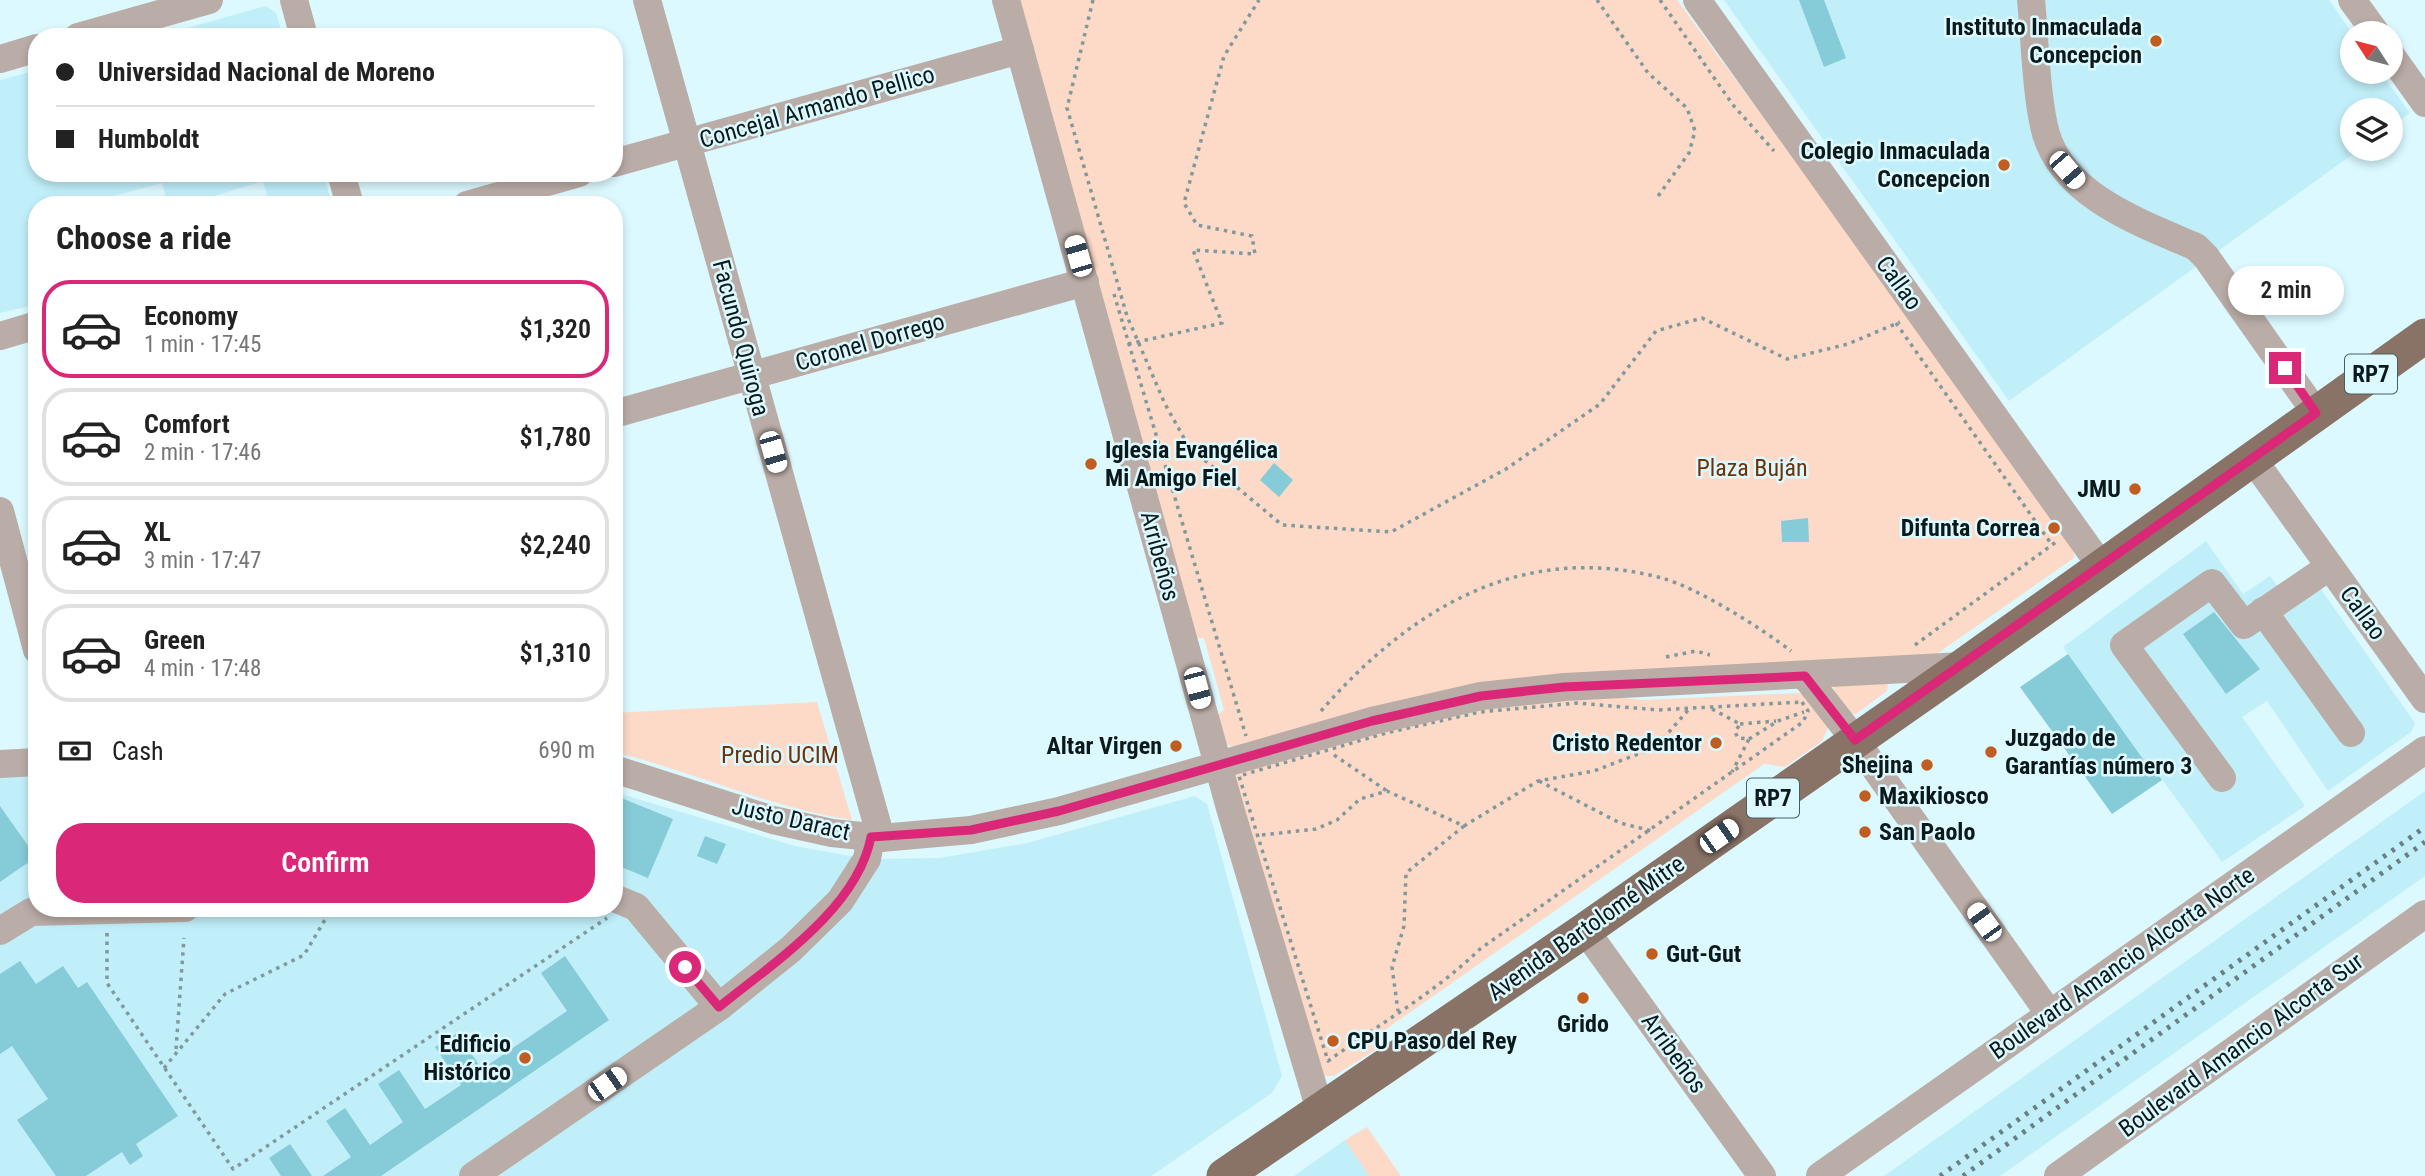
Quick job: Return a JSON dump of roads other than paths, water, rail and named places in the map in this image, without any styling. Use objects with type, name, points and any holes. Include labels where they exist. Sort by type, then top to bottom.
[{"type":"main road","name":"Avenida Bartolomé Mitre","points":[[1224,1176],[1585,930],[1963,666],[2425,336]]},
{"type":"street","points":[[110,28],[209,0]]},
{"type":"street","points":[[293,0],[301,28]]},
{"type":"street","name":"Facundo Quiroga","points":[[648,0],[876,837]]},
{"type":"street","name":"Arribeños","points":[[1006,0],[1218,766],[1320,1110]]},
{"type":"street","name":"Callao","points":[[1697,0],[2101,566]]},
{"type":"street","points":[[2031,0],[2046,133],[2056,158],[2077,182],[2113,208],[2196,247],[2206,257],[2316,413]]},
{"type":"street","points":[[2352,0],[2367,21]]},
{"type":"street","name":"Concejal Armando Pellico","points":[[623,161],[1020,50]]},
{"type":"street","points":[[0,59],[28,51]]},
{"type":"street","points":[[2403,72],[2425,103]]},
{"type":"street","points":[[498,196],[548,182]]},
{"type":"street","name":"Coronel Dorrego","points":[[623,411],[1085,282]]},
{"type":"street","points":[[0,335],[28,327]]},
{"type":"street","name":"Callao","points":[[2252,458],[2425,699]]},
{"type":"street","points":[[0,512],[28,578]]},
{"type":"street","points":[[2222,778],[2124,645],[2212,583],[2244,625],[2329,567]]},
{"type":"street","points":[[2263,611],[2351,733]]},
{"type":"street","points":[[1798,664],[2049,1013]]},
{"type":"street","name":"Justo Daract","points":[[623,772],[773,820],[832,833],[876,837],[971,830],[1059,811],[1218,766],[1256,763],[1435,706],[1520,690],[1798,664],[1963,666]]},
{"type":"street","name":"Boulevard Amancio Alcorta Norte","points":[[1820,1176],[2425,750]]},
{"type":"street","points":[[0,764],[28,762]]},
{"type":"street","points":[[473,1176],[719,1007],[791,949],[840,901],[867,859],[876,837]]},
{"type":"street","points":[[623,901],[636,907],[719,1007]]},
{"type":"street","points":[[0,931],[28,914]]},
{"type":"street","name":"Boulevard Amancio Alcorta Sur","points":[[2071,1172],[2425,914]]},
{"type":"street","name":"Arribeños","points":[[1585,930],[1762,1176]]},
{"type":"railway","points":[[1940,1176],[2425,827]]},
{"type":"railway","points":[[1963,1176],[2425,842]]},
{"type":"place","name":"Instituto Inmaculada Concepcion","points":[[2156,41]]},
{"type":"place","name":"Colegio Inmaculada Concepcion","points":[[2004,165]]},
{"type":"place","name":"Iglesia Evangélica Mi Amigo Fiel","points":[[1091,464]]},
{"type":"place","name":"JMU","points":[[2135,489]]},
{"type":"place","name":"Difunta Correa","points":[[2054,528]]},
{"type":"place","name":"Cristo Redentor","points":[[1716,743]]},
{"type":"place","name":"Altar Virgen","points":[[1176,746]]},
{"type":"place","name":"Juzgado de Garantías número 3","points":[[1991,752]]},
{"type":"place","name":"Shejina","points":[[1927,765]]},
{"type":"place","name":"Maxikiosco","points":[[1865,796]]},
{"type":"place","name":"San Paolo","points":[[1865,832]]},
{"type":"place","name":"Gut-Gut","points":[[1652,954]]},
{"type":"place","name":"Grido","points":[[1583,998]]},
{"type":"place","name":"CPU Paso del Rey","points":[[1333,1041]]},
{"type":"place","name":"Edificio Histórico","points":[[525,1058]]},
{"type":"park label","name":"Plaza Buján","points":[[1752,468]]},
{"type":"park label","name":"Predio UCIM","points":[[780,755]]}]
